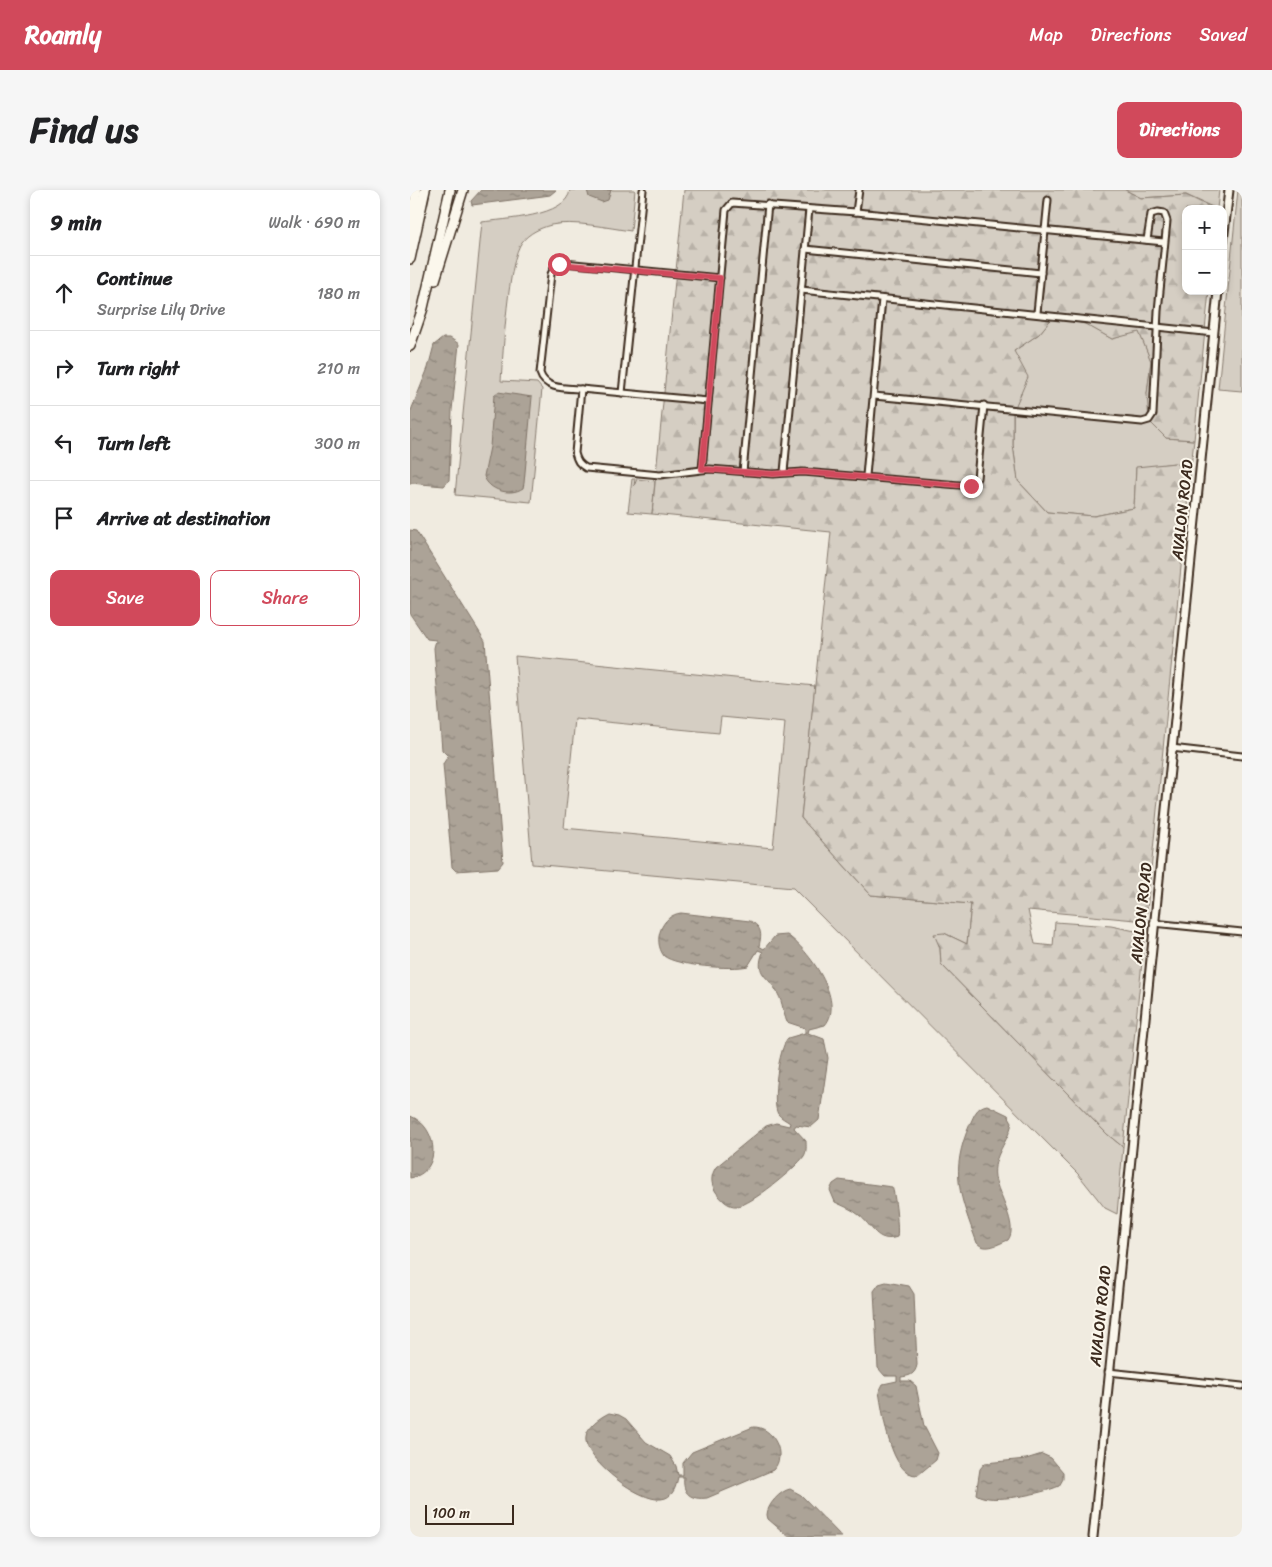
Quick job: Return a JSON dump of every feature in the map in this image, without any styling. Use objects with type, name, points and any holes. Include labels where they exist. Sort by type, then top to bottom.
[{"type":"highway","points":[[410,239],[416,190]]},
{"type":"highway","points":[[410,259],[426,190]]},
{"type":"highway","points":[[423,308],[450,190]]},
{"type":"highway","points":[[410,346],[438,272],[463,190]]},
{"type":"main road","points":[[1227,205],[1228,190]]},
{"type":"main road","name":"AVALON ROAD","points":[[1093,1537],[1153,923],[1218,295]]},
{"type":"street","points":[[622,393],[643,190]]},
{"type":"street","points":[[856,212],[859,190]]},
{"type":"street","points":[[1037,313],[1048,200]]},
{"type":"street","points":[[702,469],[726,210],[732,203],[768,204],[1044,232],[1164,242]]},
{"type":"street","points":[[743,472],[768,204]]},
{"type":"street","points":[[784,472],[810,209]]},
{"type":"street","points":[[874,396],[984,405],[1142,422],[1149,420],[1153,414],[1159,326],[1158,311],[1167,221],[1164,213],[1151,214],[1147,240]]},
{"type":"street","points":[[805,249],[1041,274]]},
{"type":"street","points":[[708,401],[553,386],[545,382],[540,373],[550,274],[554,268],[564,263],[720,278]]},
{"type":"street","points":[[801,290],[1037,313],[1214,333]]},
{"type":"street","points":[[866,476],[882,299]]},
{"type":"street","points":[[581,389],[575,453],[577,461],[586,468],[660,475],[702,469],[773,474],[784,472],[866,476],[971,486],[977,478],[984,405]]},
{"type":"street","points":[[1171,748],[1242,756]]},
{"type":"street","points":[[1153,923],[1242,932]]},
{"type":"street","points":[[1108,1372],[1242,1386]]},
{"type":"green space","points":[[570,190],[635,190],[631,231],[569,223],[551,225],[539,229],[528,236],[522,242],[517,252],[507,308],[501,381],[537,383],[542,389],[531,502],[455,495],[482,222],[518,218],[546,211],[558,206],[566,199]]},
{"type":"green space","points":[[684,190],[1125,190],[1141,198],[1186,195],[1206,205],[1182,205],[1182,295],[1209,295],[1194,440],[1166,438],[1149,421],[1147,394],[1151,361],[1139,332],[1112,339],[1085,324],[1053,317],[1039,334],[1014,351],[1028,377],[1013,412],[1013,445],[1018,481],[1047,512],[1094,516],[1134,508],[1136,467],[1175,463],[1190,476],[1146,921],[1028,910],[1035,944],[1053,946],[1055,922],[1111,926],[1145,933],[1123,1147],[1107,1134],[941,964],[940,948],[934,934],[944,933],[967,944],[971,904],[871,895],[801,818],[831,532],[652,514]]},
{"type":"green space","points":[[1125,190],[1219,190],[1217,205],[1208,205],[1186,195],[1141,198]]},
{"type":"green space","points":[[1238,190],[1242,190],[1242,391],[1218,389]]},
{"type":"green space","points":[[1053,317],[1086,324],[1112,339],[1139,331],[1151,361],[1147,394],[1166,438],[1194,440],[1190,476],[1175,463],[1136,468],[1134,508],[1094,516],[1047,512],[1018,481],[1013,445],[1014,351],[1039,334]]},
{"type":"green space","points":[[632,479],[635,479],[634,486],[637,479],[655,481],[652,514],[628,512]]},
{"type":"green space","points":[[515,656],[815,686],[801,818],[871,895],[971,904],[967,944],[944,933],[940,948],[941,964],[1107,1134],[1123,1147],[1117,1214],[1105,1208],[1078,1174],[793,888],[532,864]],"holes":[[[721,717],[785,723],[773,848],[564,828],[575,719],[719,733]]]},
{"type":"water","points":[[481,190],[556,190],[550,195],[472,205],[471,201]]},
{"type":"water","points":[[587,190],[611,190],[608,200],[602,202],[589,197]]},
{"type":"water","points":[[443,338],[450,338],[459,344],[452,410],[449,480],[444,486],[410,483],[410,413],[428,368],[434,345]]},
{"type":"water","points":[[498,392],[532,397],[524,483],[523,488],[518,491],[500,491],[490,485],[484,476],[490,447],[494,395]]},
{"type":"water","points":[[410,530],[416,531],[485,641],[503,862],[498,868],[456,871],[452,867],[443,764],[448,756],[442,750],[434,648],[436,640],[427,639],[410,614]]},
{"type":"water","points":[[681,913],[750,921],[759,928],[761,938],[759,946],[764,949],[775,936],[787,935],[796,942],[814,963],[828,990],[831,1003],[830,1015],[825,1025],[809,1029],[808,1033],[824,1039],[828,1058],[819,1120],[811,1127],[796,1125],[794,1128],[806,1141],[805,1154],[800,1161],[773,1185],[752,1200],[737,1206],[722,1200],[716,1192],[712,1182],[713,1173],[716,1167],[766,1126],[776,1123],[789,1126],[790,1123],[778,1114],[776,1108],[777,1075],[785,1043],[788,1038],[805,1033],[805,1028],[787,1022],[778,994],[761,971],[760,966],[763,952],[758,950],[748,966],[740,967],[692,965],[664,956],[659,943],[661,929],[669,918]]},
{"type":"water","points":[[987,1105],[1008,1115],[1012,1122],[1008,1136],[998,1155],[995,1169],[997,1184],[1010,1219],[1011,1234],[1008,1240],[984,1247],[977,1243],[966,1211],[959,1184],[959,1170],[960,1156],[970,1124],[978,1110]]},
{"type":"water","points":[[410,1116],[419,1121],[426,1129],[431,1138],[433,1148],[432,1158],[428,1167],[421,1174],[410,1178]]},
{"type":"water","points":[[839,1180],[892,1187],[897,1237],[884,1238],[880,1236],[864,1219],[850,1209],[835,1202],[830,1190],[833,1184]]},
{"type":"water","points":[[886,1282],[909,1286],[914,1294],[917,1365],[913,1373],[901,1377],[901,1381],[910,1381],[916,1386],[924,1426],[938,1453],[936,1460],[918,1475],[908,1473],[894,1455],[889,1442],[879,1392],[883,1384],[897,1381],[897,1376],[885,1376],[878,1368],[874,1291],[879,1284]]},
{"type":"water","points":[[609,1413],[626,1419],[646,1442],[670,1456],[676,1466],[678,1475],[683,1475],[683,1463],[692,1452],[753,1427],[767,1431],[772,1436],[779,1450],[779,1457],[773,1470],[707,1498],[696,1498],[689,1495],[684,1488],[684,1477],[678,1477],[675,1488],[668,1497],[661,1499],[652,1498],[629,1488],[616,1479],[589,1450],[586,1441],[587,1432],[597,1421]]},
{"type":"water","points":[[1042,1454],[1051,1458],[1063,1472],[1063,1479],[1059,1486],[1017,1497],[993,1498],[976,1494],[980,1469],[985,1463],[1026,1459]]},
{"type":"water","points":[[790,1489],[801,1495],[842,1537],[789,1537],[768,1519],[769,1507],[778,1495]]},
{"type":"route","points":[[559,264],[720,278],[702,469],[773,474],[803,472],[971,486]]}]
